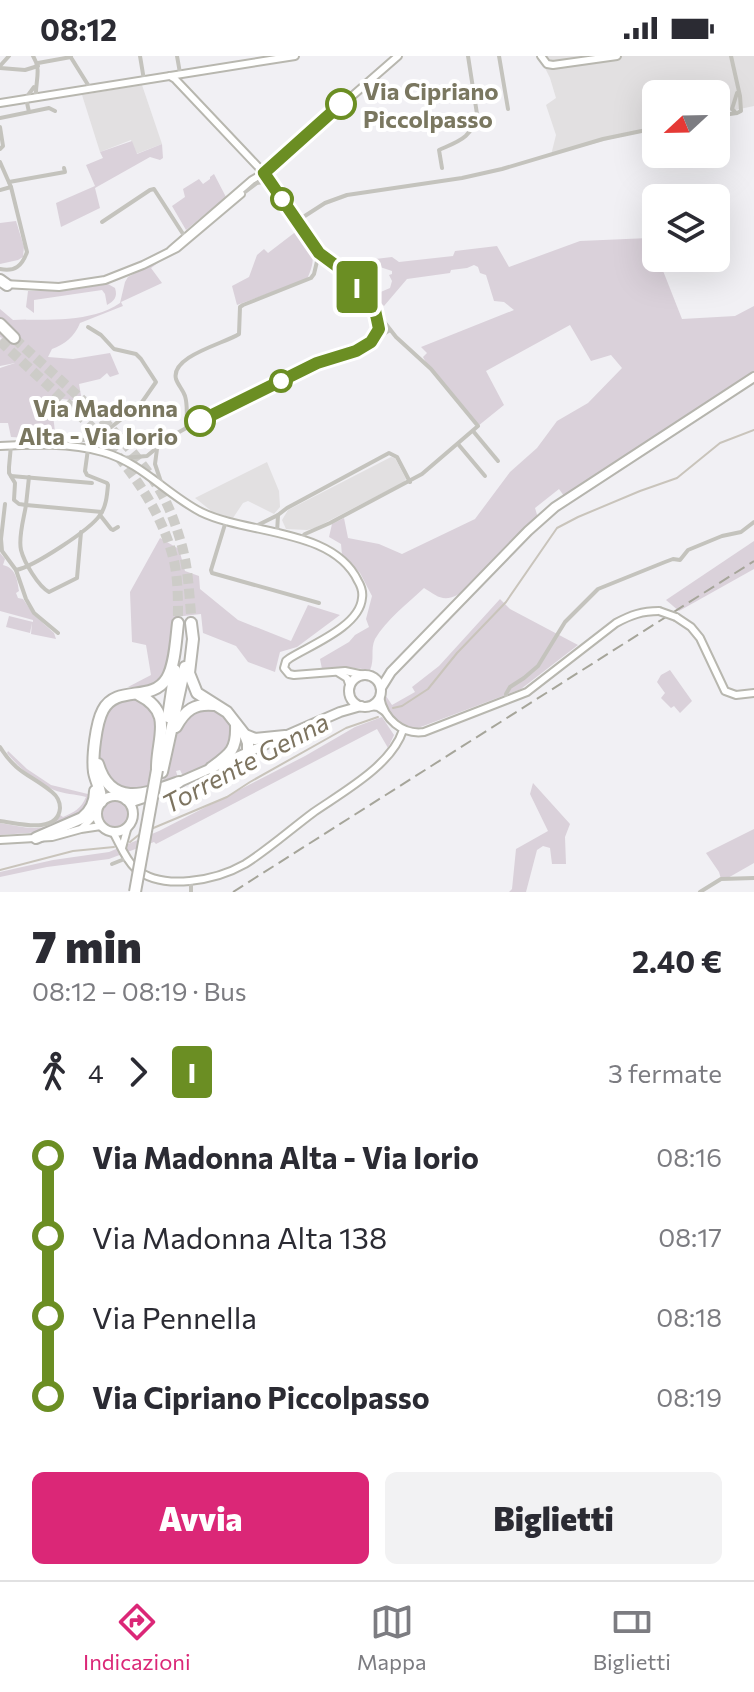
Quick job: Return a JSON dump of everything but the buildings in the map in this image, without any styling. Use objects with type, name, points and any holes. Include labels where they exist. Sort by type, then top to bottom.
[{"type":"highway","points":[[0,324],[14,338]]},
{"type":"highway","points":[[137,892],[184,672],[191,618],[190,681],[201,698],[227,712],[241,737],[248,743],[248,752]]},
{"type":"highway","points":[[36,838],[82,818],[93,806],[95,795],[91,763],[105,707],[123,694],[139,695],[158,688],[169,675],[178,620],[178,648],[161,770]]},
{"type":"highway","points":[[139,695],[152,703],[161,720],[157,758],[161,770]]},
{"type":"highway","points":[[161,770],[182,715],[199,705],[216,706]]},
{"type":"highway","points":[[241,737],[285,736]]},
{"type":"highway","points":[[211,768],[227,756],[241,737]]},
{"type":"highway","points":[[96,742],[94,769],[101,802]]},
{"type":"highway","points":[[96,742],[97,761],[104,778],[117,791],[137,795],[179,782]]},
{"type":"highway","points":[[97,779],[114,796]]},
{"type":"main road","points":[[145,799],[128,826],[113,832],[101,826],[96,814],[105,799],[114,796],[135,801],[145,799],[340,712],[377,701],[391,672],[555,507],[754,377]]},
{"type":"main road","points":[[340,712],[355,678],[391,672]]},
{"type":"main road","points":[[369,676],[378,680],[380,693]]},
{"type":"main road","points":[[350,691],[353,701],[365,706]]},
{"type":"main road","points":[[126,800],[133,814]]},
{"type":"street","points":[[0,67],[9,56]]},
{"type":"street","points":[[33,56],[38,64],[39,77],[36,97]]},
{"type":"street","points":[[140,56],[144,80]]},
{"type":"street","points":[[177,56],[180,74]]},
{"type":"street","points":[[0,103],[295,56]]},
{"type":"street","points":[[442,168],[439,150],[460,142],[476,119],[468,56]]},
{"type":"street","points":[[499,56],[508,109]]},
{"type":"street","points":[[541,56],[547,64],[553,65],[617,56]]},
{"type":"street","points":[[0,67],[25,70],[70,57],[90,88]]},
{"type":"street","points":[[171,250],[395,57]]},
{"type":"street","points":[[730,111],[740,112],[741,108],[731,57]]},
{"type":"street","points":[[187,92],[185,81],[193,72]]},
{"type":"street","points":[[170,76],[254,162],[264,167],[273,164]]},
{"type":"street","points":[[24,98],[36,86]]},
{"type":"street","points":[[734,109],[738,91]]},
{"type":"street","points":[[24,98],[26,112]]},
{"type":"street","points":[[0,118],[49,108],[55,111]]},
{"type":"street","points":[[0,127],[3,146],[0,149]]},
{"type":"street","points":[[297,221],[325,203],[347,195],[462,178],[642,131]]},
{"type":"street","points":[[0,162],[10,185],[27,252],[23,263],[11,270],[0,269]]},
{"type":"street","points":[[254,162],[258,177]]},
{"type":"street","points":[[254,162],[258,177]]},
{"type":"street","points":[[0,190],[65,172],[64,168]]},
{"type":"street","points":[[258,177],[270,182],[319,253],[346,273],[390,330],[431,369],[498,461]]},
{"type":"street","points":[[241,195],[258,177]]},
{"type":"street","points":[[2,283],[59,287],[105,280],[183,244],[257,183],[270,182]]},
{"type":"street","points":[[102,222],[154,189],[185,237]]},
{"type":"street","points":[[186,428],[187,405],[176,379],[179,367],[194,353],[239,334],[240,307],[311,278],[319,253]]},
{"type":"street","points":[[371,342],[379,329],[375,310]]},
{"type":"street","points":[[53,445],[54,436],[99,442],[106,431],[140,405],[156,382],[136,354],[114,349],[88,327]]},
{"type":"street","points":[[143,471],[147,456],[170,437],[317,363],[350,354],[390,330]]},
{"type":"street","points":[[300,539],[410,482],[475,429]]},
{"type":"street","points":[[458,444],[485,476]]},
{"type":"street","points":[[11,445],[9,467],[15,483],[14,500],[3,504],[1,545],[7,560],[16,570],[34,613],[58,633]]},
{"type":"street","points":[[0,446],[53,445],[88,449],[123,458],[198,510],[226,521],[300,539],[322,547],[343,560],[357,577],[363,596],[361,605],[351,620],[290,658],[284,668],[294,675],[345,671],[369,676]]},
{"type":"street","points":[[16,570],[30,567],[81,532],[101,514],[108,485],[87,475],[88,449]]},
{"type":"street","points":[[157,449],[155,464],[162,485]]},
{"type":"street","points":[[252,527],[389,453],[397,457],[410,482]]},
{"type":"street","points":[[123,458],[147,456]]},
{"type":"street","points":[[143,471],[155,464]]},
{"type":"street","points":[[11,476],[92,483]]},
{"type":"street","points":[[29,477],[21,550],[38,583],[45,590],[49,592],[74,580],[81,532]]},
{"type":"street","points":[[14,500],[19,504],[101,514],[111,529],[118,527]]},
{"type":"street","points":[[277,533],[278,515]]},
{"type":"street","points":[[226,521],[212,573],[319,603]]},
{"type":"street","points":[[268,521],[268,531]]},
{"type":"street","points":[[507,701],[508,690],[538,666],[574,611],[598,589],[673,559],[680,560],[688,550],[741,532],[754,522]]},
{"type":"street","points":[[365,706],[378,707],[403,730],[424,732],[507,701],[536,686],[616,623],[644,611],[659,611],[691,627],[700,638],[725,691],[736,695],[754,693]]},
{"type":"street","points":[[336,672],[347,678],[350,691]]},
{"type":"street","points":[[380,693],[384,711]]},
{"type":"street","points":[[113,832],[138,871],[154,878],[173,883],[191,882],[234,869],[247,863],[372,771],[393,748],[403,730]]},
{"type":"street","points":[[0,747],[14,766],[53,793],[60,808],[56,819],[45,825],[0,821]]},
{"type":"street","points":[[81,829],[96,814]]},
{"type":"street","points":[[0,840],[65,834],[101,826]]},
{"type":"street","points":[[122,848],[128,826]]},
{"type":"street","points":[[112,864],[127,858]]},
{"type":"street","points":[[700,892],[721,879],[754,878]]},
{"type":"street","points":[[191,882],[191,892]]},
{"type":"shaded area","points":[[539,56],[754,56],[754,106],[730,111],[730,80],[642,80],[642,131],[551,155],[556,135],[546,105],[556,98]]},
{"type":"shaded area","points":[[142,85],[162,144],[136,154],[131,140],[100,152],[82,95]]},
{"type":"shaded area","points":[[132,141],[137,154],[162,144],[163,158],[150,157],[95,188],[100,208],[61,227],[56,203],[95,186],[86,165],[103,158],[100,152]]},
{"type":"shaded area","points":[[214,174],[226,197],[186,230],[172,206],[185,197],[183,189],[199,179],[203,184]]},
{"type":"shaded area","points":[[16,221],[24,247],[23,257],[0,264],[0,223]]},
{"type":"shaded area","points":[[298,230],[313,258],[307,279],[237,305],[232,286],[249,277],[257,255],[264,249],[268,253]]},
{"type":"shaded area","points":[[642,238],[642,272],[664,272],[682,319],[735,316],[754,306],[754,371],[564,496],[559,489],[535,508],[538,518],[459,594],[444,598],[424,588],[375,639],[370,670],[347,667],[322,669],[320,659],[369,627],[366,619],[372,596],[360,573],[342,555],[341,544],[329,537],[332,524],[344,518],[348,538],[379,544],[402,554],[475,519],[510,472],[537,448],[557,421],[588,403],[622,368],[611,355],[591,361],[570,325],[486,371],[504,405],[478,426],[428,366],[423,357],[427,353],[421,347],[514,310],[504,302],[494,301],[486,275],[474,265],[451,270],[450,273],[407,279],[384,306],[369,291],[376,294],[390,288],[392,281],[389,275],[392,271],[380,267],[356,272],[342,263],[392,257],[399,262],[453,256],[455,251],[497,246],[509,267],[580,241]]},
{"type":"shaded area","points":[[166,257],[151,268],[162,283],[121,302],[123,306],[80,323],[72,336],[52,349],[48,357],[73,359],[110,353],[119,374],[110,377],[107,373],[100,379],[79,384],[82,401],[51,398],[55,432],[51,431],[49,439],[11,437],[8,423],[0,423],[0,368],[15,363],[0,366],[0,309],[13,320],[69,319],[96,314],[120,303],[128,277]]},
{"type":"shaded area","points":[[108,284],[115,288],[116,294],[107,305],[102,290],[34,300],[34,313],[26,307],[28,291],[64,291]]},
{"type":"shaded area","points":[[391,457],[395,458],[406,479],[404,482],[315,528],[286,529],[282,520],[288,510]]},
{"type":"shaded area","points":[[267,462],[279,491],[280,507],[274,514],[248,501],[243,503],[233,518],[214,513],[195,498]]},
{"type":"shaded area","points":[[160,538],[179,549],[185,571],[199,576],[200,589],[238,620],[291,641],[308,605],[340,615],[297,647],[280,652],[275,672],[248,662],[236,646],[203,633],[201,614],[175,617],[170,656],[162,676],[144,687],[128,687],[151,675],[146,645],[132,642],[130,592]]},
{"type":"shaded area","points":[[754,541],[754,569],[679,611],[666,600]]},
{"type":"shaded area","points":[[0,553],[5,559],[3,565],[15,575],[18,598],[23,599],[56,639],[31,634],[32,623],[30,633],[6,627],[9,616],[33,620],[0,611]]},
{"type":"shaded area","points":[[500,599],[510,609],[578,645],[521,689],[418,728],[404,726],[393,718],[384,708],[384,693],[392,705],[415,692],[412,687],[439,666]]},
{"type":"shaded area","points":[[670,670],[692,701],[680,713],[661,698],[665,693],[657,682],[661,675]]},
{"type":"shaded area","points":[[125,697],[147,702],[159,724],[149,789],[127,791],[115,786],[103,770],[100,759],[99,737],[103,718],[115,703]]},
{"type":"shaded area","points":[[218,709],[228,718],[234,730],[233,741],[216,761],[183,776],[180,770],[176,771],[178,778],[162,784],[175,732],[193,710]]},
{"type":"shaded area","points":[[382,717],[394,735],[388,748],[377,729],[156,844],[154,842],[109,859],[0,877],[0,872],[109,852],[159,831],[355,727]]},
{"type":"shaded area","points":[[8,751],[51,785],[92,795],[81,816],[42,832],[0,835],[0,823],[33,828],[48,826],[60,815],[63,817],[77,810],[86,797],[58,791],[41,783],[17,764]]},
{"type":"shaded area","points":[[533,783],[570,824],[565,837],[566,864],[552,864],[550,848],[543,846],[537,850],[526,892],[509,892],[512,889],[516,849],[548,831],[530,794]]},
{"type":"shaded area","points":[[115,799],[121,800],[129,808],[129,820],[121,828],[115,829],[109,828],[101,820],[100,814],[101,808],[109,800]]},
{"type":"shaded area","points":[[754,829],[754,863],[721,879],[706,853]]},
{"type":"waterway","name":"Torrente Genna","points":[[393,708],[402,706],[428,689],[457,653],[506,602],[557,528],[677,478],[720,443],[754,430]]},
{"type":"waterway","name":"Torrente Genna","points":[[151,829],[227,797],[346,728],[378,717]]},
{"type":"waterway","name":"Torrente Genna","points":[[130,842],[141,833]]},
{"type":"waterway","name":"Torrente Genna","points":[[0,870],[73,851],[114,847]]},
{"type":"tunnel","points":[[14,338],[108,425],[156,484],[182,546],[191,614]]},
{"type":"tunnel","points":[[0,341],[104,440],[147,496],[163,527],[174,561],[178,617]]},
{"type":"railway","points":[[233,892],[754,561]]},
{"type":"bus line","name":"I","points":[[200,421],[317,363],[350,354],[371,342],[377,334],[379,323],[375,310],[346,273],[319,253],[264,173],[341,104]]},
{"type":"place","name":"Via Cipriano Piccolpasso","points":[[341,104]]},
{"type":"place","name":"Via Madonna Alta - Via Iorio","points":[[200,421]]}]
